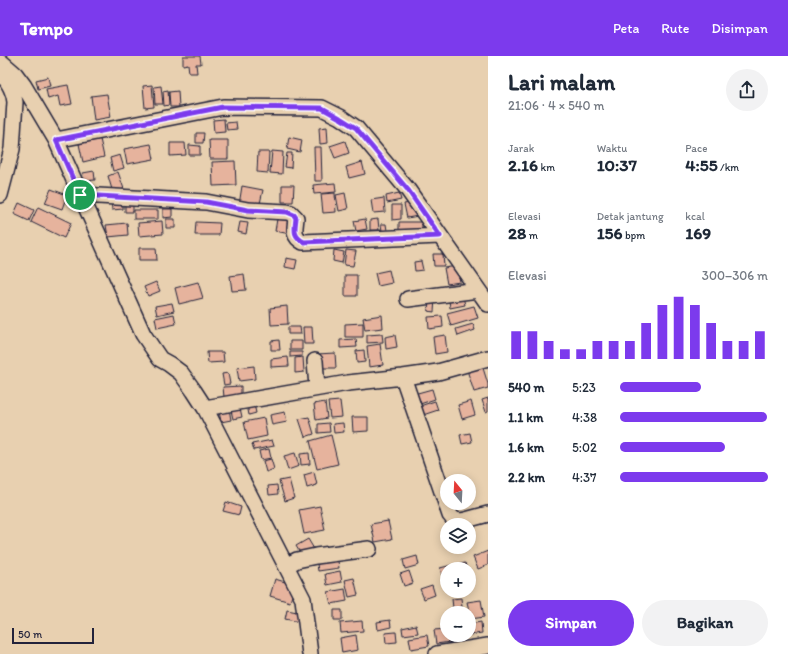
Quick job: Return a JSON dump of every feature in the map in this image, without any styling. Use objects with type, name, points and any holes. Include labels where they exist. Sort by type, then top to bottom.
[{"type":"street","points":[[2,66],[15,74],[24,86],[56,140],[143,334],[160,359],[181,373],[205,408],[303,598],[310,654]]},
{"type":"street","points":[[1,188],[12,149],[15,102],[15,95],[2,66]]},
{"type":"street","points":[[56,140],[223,107],[322,108],[356,128],[408,190],[488,304]]},
{"type":"street","points":[[80,195],[206,202],[248,210],[287,212],[294,215],[296,218],[295,233],[298,239],[304,242],[440,236]]},
{"type":"street","points":[[408,299],[478,290]]},
{"type":"street","points":[[205,408],[348,383],[438,372],[488,358]]},
{"type":"street","points":[[315,361],[317,388]]},
{"type":"street","points":[[403,377],[450,515],[454,520],[462,521],[488,514]]},
{"type":"street","points":[[286,566],[297,560],[316,556],[369,549]]},
{"type":"street","points":[[437,654],[488,646]]},
{"type":"building","points":[[183,56],[200,56],[201,64],[196,64],[197,73],[189,73],[188,64],[183,65]]},
{"type":"building","points":[[48,77],[50,86],[38,89],[36,80]]},
{"type":"building","points":[[68,85],[72,104],[60,106],[58,96],[48,99],[46,89]]},
{"type":"building","points":[[152,85],[154,107],[145,108],[143,86]]},
{"type":"building","points":[[161,86],[163,104],[155,104],[154,87]]},
{"type":"building","points":[[168,90],[169,105],[164,106],[163,91]]},
{"type":"building","points":[[178,91],[179,107],[170,107],[169,92]]},
{"type":"building","points":[[107,94],[111,117],[94,120],[91,96]]},
{"type":"building","points":[[224,119],[225,132],[214,133],[213,120]]},
{"type":"building","points":[[236,122],[237,129],[227,130],[226,123]]},
{"type":"building","points":[[327,127],[328,143],[320,144],[319,128]]},
{"type":"building","points":[[196,133],[204,133],[203,143],[196,143]]},
{"type":"building","points":[[289,137],[302,140],[300,152],[287,149]]},
{"type":"building","points":[[100,139],[104,157],[83,162],[79,144]]},
{"type":"building","points":[[209,140],[228,140],[228,159],[210,159]]},
{"type":"building","points":[[345,141],[349,153],[335,158],[330,146]]},
{"type":"building","points":[[170,143],[185,143],[186,155],[170,156]]},
{"type":"building","points":[[151,144],[154,159],[127,164],[124,149]]},
{"type":"building","points":[[189,145],[200,146],[200,155],[189,155]]},
{"type":"building","points":[[314,147],[321,147],[322,181],[315,181]]},
{"type":"building","points":[[272,151],[283,152],[282,174],[270,173]]},
{"type":"building","points":[[258,152],[269,152],[268,173],[257,172]]},
{"type":"building","points":[[287,153],[292,153],[291,168],[285,167]]},
{"type":"building","points":[[120,155],[124,168],[113,171],[110,158]]},
{"type":"building","points":[[235,161],[236,185],[213,186],[212,162]]},
{"type":"building","points":[[362,162],[365,174],[349,178],[346,167]]},
{"type":"building","points":[[94,171],[95,180],[84,181],[83,173]]},
{"type":"building","points":[[118,172],[124,189],[113,193],[108,176]]},
{"type":"building","points":[[335,183],[336,192],[314,194],[313,185]]},
{"type":"building","points":[[282,185],[294,185],[293,202],[282,202]]},
{"type":"building","points":[[242,186],[263,190],[259,208],[239,205]]},
{"type":"building","points":[[51,189],[67,195],[62,209],[45,203]]},
{"type":"building","points":[[335,193],[336,212],[323,213],[321,194]]},
{"type":"building","points":[[345,193],[348,209],[339,211],[336,195]]},
{"type":"building","points":[[399,193],[401,200],[387,203],[386,196]]},
{"type":"building","points":[[384,198],[385,212],[373,213],[371,200]]},
{"type":"building","points":[[111,200],[123,200],[123,209],[112,210]]},
{"type":"building","points":[[125,201],[133,201],[133,212],[125,212]]},
{"type":"building","points":[[415,202],[418,216],[407,218],[404,204]]},
{"type":"building","points":[[19,203],[34,210],[29,221],[14,214]]},
{"type":"building","points":[[392,205],[401,205],[401,219],[392,220]]},
{"type":"building","points":[[38,207],[71,223],[64,238],[31,222]]},
{"type":"building","points":[[163,209],[172,209],[172,217],[163,218]]},
{"type":"building","points":[[134,210],[158,210],[158,219],[134,219]]},
{"type":"building","points":[[166,219],[175,219],[175,228],[166,228]]},
{"type":"building","points":[[277,219],[292,221],[290,234],[275,231]]},
{"type":"building","points":[[365,219],[367,229],[356,231],[354,221]]},
{"type":"building","points":[[378,219],[379,230],[370,230],[370,220]]},
{"type":"building","points":[[162,221],[163,234],[139,236],[138,223]]},
{"type":"building","points":[[196,222],[220,223],[219,235],[195,235]]},
{"type":"building","points":[[240,222],[248,223],[246,234],[238,232]]},
{"type":"building","points":[[399,222],[422,222],[422,231],[399,232]]},
{"type":"building","points":[[127,223],[128,235],[108,237],[106,225]]},
{"type":"building","points":[[381,224],[386,224],[388,237],[383,238]]},
{"type":"building","points":[[139,248],[156,248],[157,260],[139,260]]},
{"type":"building","points":[[334,250],[344,252],[342,263],[333,261]]},
{"type":"building","points":[[346,250],[356,251],[353,266],[344,265]]},
{"type":"building","points":[[433,254],[443,254],[444,266],[434,266]]},
{"type":"building","points":[[286,258],[297,260],[295,269],[285,267]]},
{"type":"building","points":[[421,261],[423,270],[415,271],[414,262]]},
{"type":"building","points":[[457,266],[460,282],[447,284],[444,268]]},
{"type":"building","points":[[389,270],[392,283],[378,286],[375,273]]},
{"type":"building","points":[[244,274],[246,290],[232,291],[230,276]]},
{"type":"building","points":[[345,275],[357,275],[357,296],[345,296]]},
{"type":"building","points":[[156,282],[160,291],[148,296],[144,287]]},
{"type":"building","points":[[198,282],[203,298],[179,304],[175,288]]},
{"type":"building","points":[[463,297],[465,305],[450,308],[449,300]]},
{"type":"building","points":[[429,299],[435,299],[434,312],[428,311]]},
{"type":"building","points":[[172,303],[174,311],[157,315],[155,306]]},
{"type":"building","points":[[287,306],[288,324],[271,325],[270,308]]},
{"type":"building","points":[[474,306],[478,318],[451,326],[447,313]]},
{"type":"building","points":[[174,314],[176,324],[157,328],[155,318]]},
{"type":"building","points":[[382,315],[383,328],[365,330],[363,318]]},
{"type":"building","points":[[442,316],[443,327],[429,329],[428,317]]},
{"type":"building","points":[[363,323],[363,337],[345,337],[345,324]]},
{"type":"building","points":[[473,324],[475,330],[458,336],[456,329]]},
{"type":"building","points":[[288,327],[300,327],[301,334],[288,334]]},
{"type":"building","points":[[303,327],[312,327],[313,344],[304,344]]},
{"type":"building","points":[[382,334],[383,342],[367,343],[367,335]]},
{"type":"building","points":[[395,335],[397,347],[386,349],[385,337]]},
{"type":"building","points":[[445,335],[447,352],[435,354],[433,337]]},
{"type":"building","points":[[356,339],[357,347],[340,348],[340,340]]},
{"type":"building","points":[[279,340],[280,350],[271,350],[271,341]]},
{"type":"building","points":[[290,341],[302,341],[302,350],[290,350]]},
{"type":"building","points":[[380,344],[383,365],[369,367],[367,346]]},
{"type":"building","points":[[364,350],[365,362],[357,363],[356,351]]},
{"type":"building","points":[[207,352],[223,352],[224,362],[208,363]]},
{"type":"building","points":[[290,352],[302,352],[302,356],[290,357]]},
{"type":"building","points":[[335,353],[336,368],[318,368],[317,354]]},
{"type":"building","points":[[288,357],[289,366],[271,367],[271,359]]},
{"type":"building","points":[[303,357],[304,372],[295,373],[295,358]]},
{"type":"building","points":[[482,365],[488,388],[474,392],[467,370]]},
{"type":"building","points":[[254,366],[255,379],[239,381],[237,368]]},
{"type":"building","points":[[228,373],[230,384],[224,385],[222,374]]},
{"type":"building","points":[[241,386],[241,396],[224,397],[223,387]]},
{"type":"building","points":[[432,389],[435,399],[417,405],[414,394]]},
{"type":"building","points":[[488,398],[488,411],[486,412],[482,400]]},
{"type":"building","points":[[340,401],[342,417],[330,418],[328,402]]},
{"type":"building","points":[[435,401],[438,410],[420,416],[417,407]]},
{"type":"building","points":[[471,401],[475,415],[462,419],[458,405]]},
{"type":"building","points":[[325,402],[327,418],[316,420],[314,404]]},
{"type":"building","points":[[254,404],[256,413],[249,415],[247,405]]},
{"type":"building","points":[[240,408],[242,417],[233,419],[231,410]]},
{"type":"building","points":[[229,409],[231,420],[221,422],[219,411]]},
{"type":"building","points":[[285,412],[287,422],[272,425],[270,415]]},
{"type":"building","points":[[309,417],[314,434],[305,437],[299,419]]},
{"type":"building","points":[[352,417],[368,417],[368,431],[353,432]]},
{"type":"building","points":[[264,418],[267,436],[248,440],[244,422]]},
{"type":"building","points":[[329,423],[330,432],[318,433],[318,424]]},
{"type":"building","points":[[343,423],[344,432],[334,433],[333,424]]},
{"type":"building","points":[[470,433],[472,442],[462,444],[460,435]]},
{"type":"building","points":[[331,435],[338,464],[317,469],[310,441]]},
{"type":"building","points":[[272,440],[274,446],[254,450],[252,444]]},
{"type":"building","points":[[269,449],[271,458],[261,460],[259,451]]},
{"type":"building","points":[[295,453],[299,466],[288,470],[284,456]]},
{"type":"building","points":[[309,453],[310,464],[301,465],[300,454]]},
{"type":"building","points":[[271,459],[274,469],[266,472],[263,461]]},
{"type":"building","points":[[314,472],[317,485],[307,488],[304,475]]},
{"type":"building","points":[[289,479],[294,498],[285,501],[279,481]]},
{"type":"building","points":[[277,485],[278,494],[269,495],[268,486]]},
{"type":"building","points":[[226,502],[241,507],[239,515],[223,511]]},
{"type":"building","points":[[320,506],[325,530],[304,534],[299,510]]},
{"type":"building","points":[[388,521],[392,539],[375,542],[371,524]]},
{"type":"building","points":[[308,539],[314,549],[302,556],[296,546]]},
{"type":"building","points":[[488,551],[488,565],[478,569],[473,557]]},
{"type":"building","points":[[417,556],[419,565],[405,569],[403,560]]},
{"type":"building","points":[[338,561],[339,568],[318,571],[317,564]]},
{"type":"building","points":[[340,571],[342,582],[327,585],[325,574]]},
{"type":"building","points":[[409,571],[413,583],[404,586],[400,574]]},
{"type":"building","points":[[354,578],[358,595],[349,597],[345,580]]},
{"type":"building","points":[[275,579],[295,585],[290,602],[270,596]]},
{"type":"building","points":[[432,585],[435,595],[424,599],[420,589]]},
{"type":"building","points":[[345,589],[347,601],[331,604],[328,592]]},
{"type":"building","points":[[461,598],[462,606],[453,606],[452,599]]},
{"type":"building","points":[[481,600],[484,617],[476,618],[476,606],[468,606],[467,602]]},
{"type":"building","points":[[287,610],[302,613],[300,622],[285,619]]},
{"type":"building","points":[[334,610],[342,610],[342,620],[334,620]]},
{"type":"building","points":[[390,620],[391,627],[378,630],[377,622]]},
{"type":"building","points":[[362,621],[363,631],[341,633],[340,623]]},
{"type":"building","points":[[481,622],[482,633],[476,634],[476,623]]},
{"type":"building","points":[[416,625],[418,633],[403,635],[402,628]]},
{"type":"building","points":[[434,630],[440,630],[440,642],[450,642],[436,644]]},
{"type":"building","points":[[396,632],[397,642],[386,643],[385,633]]},
{"type":"building","points":[[356,635],[358,650],[342,653],[340,638]]},
{"type":"building","points":[[427,635],[429,646],[411,649],[409,638]]},
{"type":"route","points":[[223,107],[322,108],[356,128],[408,190],[440,236],[304,242],[296,236],[296,218],[294,215],[283,211],[248,210],[206,202],[80,195],[56,140],[223,107]]}]
